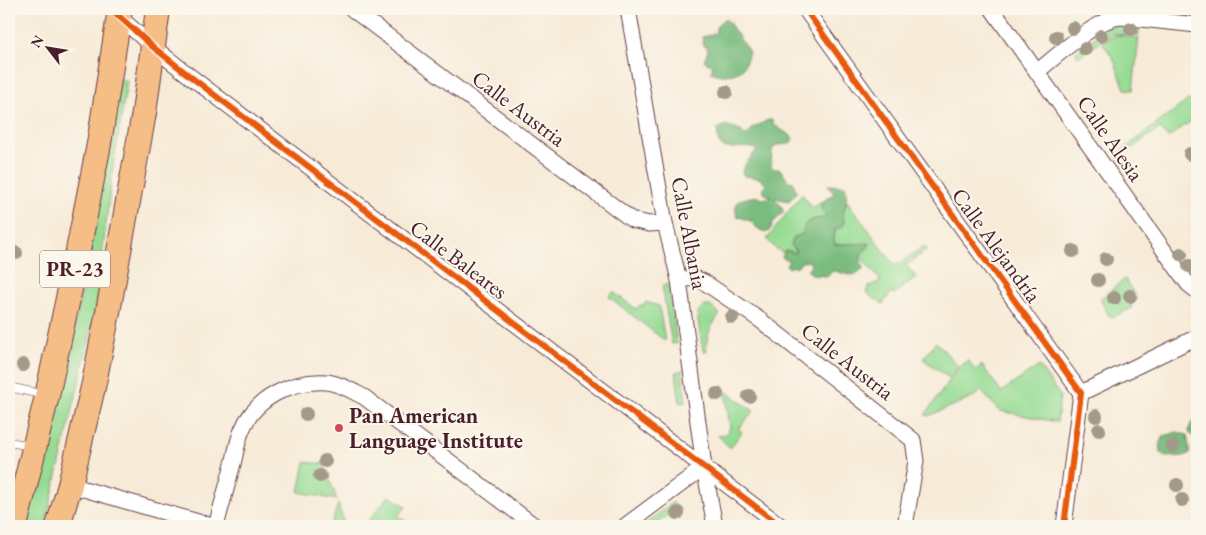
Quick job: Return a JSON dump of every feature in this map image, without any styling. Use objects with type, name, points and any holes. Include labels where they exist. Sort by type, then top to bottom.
[{"type":"main road","name":"PR-23","points":[[58,526],[70,485],[94,383],[108,312],[144,113],[158,9]]},
{"type":"main road","name":"PR-23","points":[[15,526],[47,396],[76,261],[99,144],[117,12]]},
{"type":"street","name":"Calle Austria","points":[[352,9],[632,220],[649,224],[665,224]]},
{"type":"street","name":"Calle Albania","points":[[628,9],[665,224],[679,280],[704,468],[715,526]]},
{"type":"street","name":"Calle Alejandría","points":[[805,9],[1081,393]]},
{"type":"street","name":"Calle Alesia","points":[[992,9],[1188,284],[1197,291]]},
{"type":"street","name":"Calle Baleares","points":[[117,12],[153,47],[781,526]]},
{"type":"street","points":[[1038,71],[1080,38],[1106,20],[1114,17],[1197,25]]},
{"type":"street","name":"Calle Austria","points":[[679,280],[695,278],[704,282],[760,320],[913,440],[916,460],[905,526]]},
{"type":"street","points":[[1064,526],[1081,393],[1197,337]]},
{"type":"street","points":[[216,526],[242,430],[251,415],[264,402],[277,393],[308,382],[327,382],[348,388],[364,398],[535,526]]},
{"type":"street","points":[[625,526],[704,468]]},
{"type":"street","points":[[70,485],[212,526]]},
{"type":"lane","points":[[9,387],[47,396]]},
{"type":"lane","points":[[9,442],[34,447]]},
{"type":"green space","points":[[724,19],[728,21],[749,52],[745,65],[740,71],[723,75],[711,72],[713,65],[708,64],[704,60],[708,51],[707,47],[703,45],[702,37],[716,33],[717,25]]},
{"type":"green space","points":[[1116,25],[1139,26],[1139,35],[1113,34],[1078,57],[1075,52],[1108,28]]},
{"type":"green space","points":[[1116,35],[1139,38],[1133,90],[1125,89],[1114,60],[1103,43]]},
{"type":"green space","points":[[120,79],[127,81],[112,174],[95,315],[45,526],[26,526],[66,367],[89,257]]},
{"type":"green space","points":[[1188,100],[1197,102],[1197,119],[1195,118],[1168,138],[1160,128],[1123,155],[1134,170],[1130,173],[1116,155]]},
{"type":"green space","points":[[768,120],[772,120],[774,125],[793,139],[790,144],[777,145],[772,150],[771,166],[774,169],[780,169],[789,182],[792,181],[797,192],[789,201],[774,198],[782,207],[783,212],[772,224],[768,232],[759,229],[753,222],[737,216],[736,211],[739,200],[755,196],[763,199],[771,197],[764,193],[763,188],[766,184],[759,178],[744,176],[742,172],[746,163],[757,150],[744,147],[730,148],[720,145],[718,129],[726,125],[741,131],[744,135],[749,134],[753,128]]},
{"type":"green space","points":[[828,185],[845,186],[846,193],[843,225],[835,229],[834,244],[870,243],[860,256],[863,269],[852,275],[833,271],[827,276],[813,275],[807,270],[811,265],[809,261],[789,268],[786,265],[789,261],[782,257],[785,251],[796,253],[791,245],[792,240],[798,235],[803,234],[803,229],[809,221],[824,218],[826,214],[821,209],[822,202],[834,194]]},
{"type":"green space","points":[[802,194],[812,208],[822,202],[821,209],[826,214],[824,218],[813,219],[805,224],[803,234],[794,237],[796,254],[785,251],[784,254],[767,239]]},
{"type":"green space","points":[[847,201],[895,266],[924,246],[927,250],[906,265],[916,277],[894,294],[891,292],[883,304],[866,292],[869,286],[881,281],[860,256],[869,247],[864,244],[834,244],[835,228],[842,227],[844,221],[843,211]]},
{"type":"green space","points":[[1125,279],[1137,299],[1130,304],[1132,308],[1115,316],[1109,316],[1100,299]]},
{"type":"green space","points":[[668,284],[677,343],[672,344],[662,286]]},
{"type":"green space","points":[[613,292],[636,309],[640,305],[643,306],[646,302],[659,306],[665,341],[609,297]]},
{"type":"green space","points":[[710,306],[720,314],[709,331],[707,351],[703,351],[697,314],[701,308]]},
{"type":"green space","points":[[936,342],[958,366],[949,378],[923,359]]},
{"type":"green space","points":[[968,360],[975,370],[982,365],[1001,392],[1039,366],[1060,396],[1057,422],[1000,411],[981,391],[972,398],[928,416],[925,415],[959,367]]},
{"type":"green space","points":[[682,370],[686,402],[680,403],[676,372]]},
{"type":"green space","points":[[725,391],[754,411],[738,429],[742,432],[730,448],[718,436],[726,434],[730,428]]},
{"type":"green space","points":[[1197,417],[1197,438],[1190,434],[1189,429]]},
{"type":"green space","points":[[1177,432],[1187,435],[1190,453],[1184,456],[1165,457],[1161,453],[1160,442],[1164,436]]},
{"type":"green space","points":[[305,462],[324,464],[337,500],[299,492]]},
{"type":"green space","points":[[389,496],[406,506],[398,516],[408,523],[405,526],[364,526]]},
{"type":"green space","points":[[673,502],[677,508],[654,526],[650,526],[647,523]]},
{"type":"green space","points":[[338,504],[345,526],[331,526]]},
{"type":"cycle path","points":[[111,9],[153,47],[191,77],[781,526]]},
{"type":"cycle path","points":[[805,9],[1081,393],[1064,526]]},
{"type":"place","name":"Pan American Language Institute","points":[[339,428]]}]
